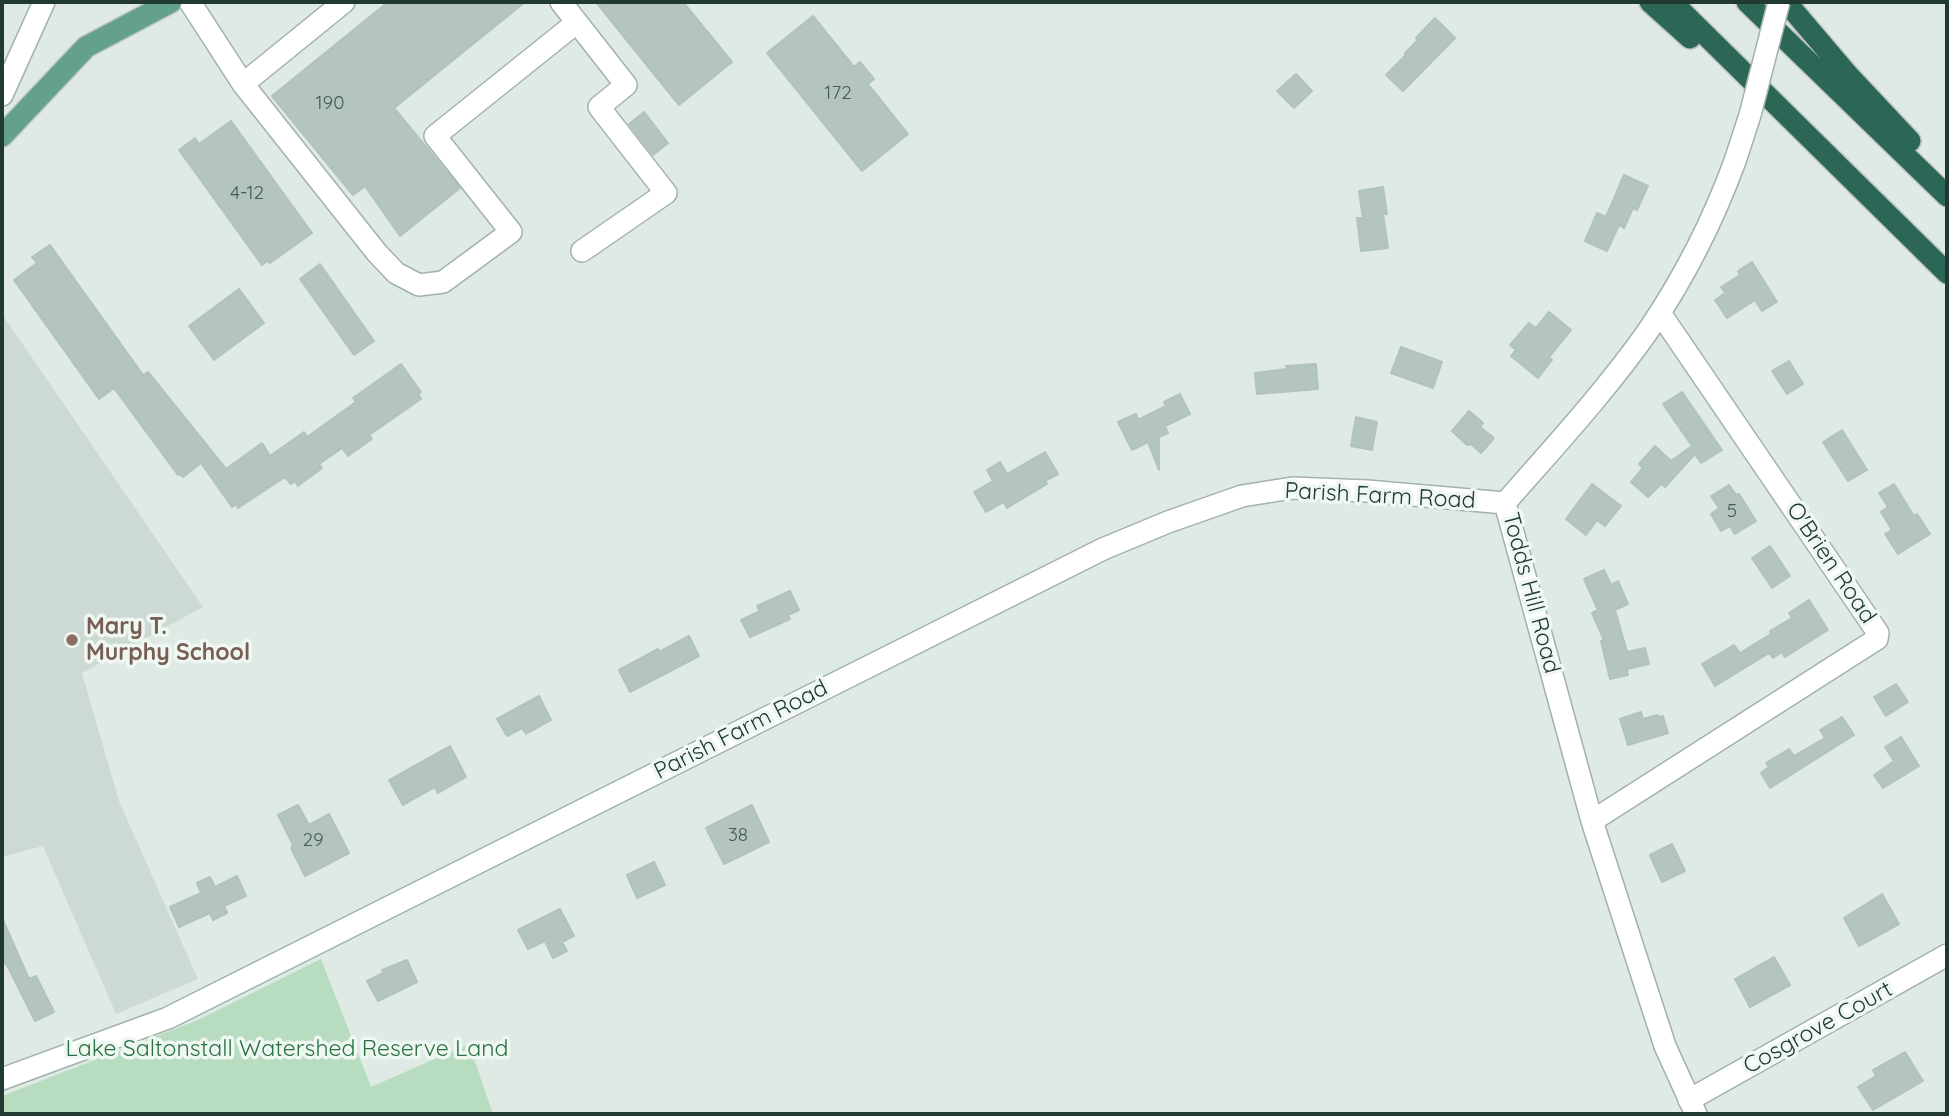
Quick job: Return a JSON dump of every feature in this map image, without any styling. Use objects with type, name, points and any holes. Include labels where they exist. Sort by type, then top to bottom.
[{"type":"highway","points":[[1650,2],[1895,222]]},
{"type":"highway","points":[[1672,2],[1947,273]]},
{"type":"highway","points":[[1747,2],[1947,196]]},
{"type":"highway","points":[[1786,2],[1849,76],[1947,180]]},
{"type":"main road","points":[[2,136],[86,47],[171,2]]},
{"type":"street","points":[[2,95],[44,2]]},
{"type":"street","points":[[190,2],[243,84],[377,253],[396,274],[419,285],[443,282],[510,232],[435,136],[576,23]]},
{"type":"street","points":[[243,84],[344,2]]},
{"type":"street","points":[[561,2],[626,85],[599,107],[666,193],[582,251]]},
{"type":"street","name":"Todds Hill Road","points":[[1692,1107],[1665,1046],[1592,821],[1505,503],[1605,387],[1660,313],[1698,246],[1735,160],[1756,93],[1779,2]]},
{"type":"street","name":"O'Brien Road","points":[[1592,821],[1877,639],[1878,633],[1660,313]]},
{"type":"street","name":"Parish Farm Road","points":[[2,1079],[168,1017],[1103,549],[1168,522],[1242,496],[1292,488],[1367,491],[1505,503]]},
{"type":"street","name":"Cosgrove Court","points":[[1692,1107],[1947,955]]},
{"type":"shaded area","name":"Mary T. Murphy School","points":[[2,314],[203,607],[82,673],[119,801],[198,979],[116,1014],[43,846],[2,857]]},
{"type":"green space","name":"Lake Saltonstall Watershed Reserve Land","points":[[321,959],[371,1087],[469,1044],[493,1114],[2,1114],[2,1096],[198,1020]]},
{"type":"building","points":[[388,2],[525,2],[394,108],[460,188],[400,236],[365,186],[353,195],[272,96]]},
{"type":"building","points":[[596,2],[683,2],[732,62],[679,105]]},
{"type":"building","points":[[813,16],[854,67],[860,62],[874,79],[868,84],[908,134],[862,171],[767,53]]},
{"type":"building","points":[[1435,18],[1455,38],[1403,91],[1386,75]]},
{"type":"building","points":[[1296,74],[1312,91],[1294,108],[1277,91]]},
{"type":"building","points":[[644,112],[668,143],[653,155],[629,124]]},
{"type":"building","points":[[231,121],[312,233],[270,263],[268,261],[262,265],[179,150],[195,138],[199,144]]},
{"type":"building","points":[[1624,175],[1648,186],[1637,210],[1633,208],[1624,228],[1619,225],[1607,251],[1585,241],[1597,213],[1606,217]]},
{"type":"building","points":[[1383,187],[1387,214],[1383,214],[1388,248],[1361,251],[1357,218],[1363,218],[1359,191]]},
{"type":"building","points":[[50,245],[143,375],[148,372],[226,469],[262,443],[270,456],[304,432],[307,437],[356,402],[353,398],[401,364],[421,392],[418,394],[421,399],[369,435],[372,439],[348,456],[342,448],[319,464],[322,468],[298,486],[295,481],[291,484],[285,477],[238,508],[236,504],[232,507],[201,463],[183,477],[178,475],[114,388],[99,399],[14,280],[37,263],[32,257]]},
{"type":"building","points":[[1752,262],[1777,302],[1762,311],[1755,300],[1727,318],[1715,300],[1725,293],[1721,287],[1740,275],[1738,271]]},
{"type":"building","points":[[320,264],[374,341],[354,355],[300,279]]},
{"type":"building","points":[[239,289],[264,323],[214,360],[189,326]]},
{"type":"building","points":[[1549,312],[1571,330],[1549,357],[1552,360],[1538,378],[1511,356],[1516,350],[1510,345],[1529,323],[1536,328]]},
{"type":"building","points":[[1401,347],[1442,362],[1433,388],[1391,373]]},
{"type":"building","points":[[1789,361],[1803,384],[1787,394],[1772,371]]},
{"type":"building","points":[[1316,364],[1318,389],[1257,394],[1255,373],[1287,369],[1286,366]]},
{"type":"building","points":[[1682,392],[1722,450],[1701,463],[1695,454],[1665,487],[1661,484],[1648,497],[1631,482],[1643,468],[1639,464],[1655,446],[1671,461],[1692,446],[1663,404]]},
{"type":"building","points":[[1180,394],[1190,414],[1165,426],[1168,433],[1159,437],[1159,470],[1148,442],[1132,450],[1118,422],[1136,414],[1138,420],[1166,406],[1164,402]]},
{"type":"building","points":[[1469,411],[1483,423],[1480,427],[1494,438],[1481,453],[1452,431]]},
{"type":"building","points":[[1356,417],[1377,422],[1372,450],[1351,446]]},
{"type":"building","points":[[1842,430],[1867,470],[1848,481],[1823,442]]},
{"type":"building","points":[[1045,452],[1058,474],[1045,481],[1047,484],[1007,508],[1004,502],[986,512],[974,492],[993,481],[987,470],[1000,462],[1007,474]]},
{"type":"building","points":[[1592,484],[1621,506],[1605,526],[1597,520],[1586,535],[1566,519]]},
{"type":"building","points":[[1894,484],[1914,516],[1917,514],[1930,534],[1898,554],[1885,534],[1892,530],[1881,512],[1888,507],[1879,493]]},
{"type":"building","points":[[1729,485],[1736,495],[1739,494],[1756,521],[1735,534],[1730,526],[1721,531],[1711,514],[1719,508],[1711,496]]},
{"type":"building","points":[[1770,546],[1790,576],[1772,588],[1752,558]]},
{"type":"building","points":[[1604,570],[1611,585],[1618,581],[1628,604],[1615,610],[1627,652],[1645,648],[1649,664],[1627,669],[1628,675],[1610,679],[1601,641],[1604,640],[1592,613],[1598,610],[1584,579]]},
{"type":"building","points":[[790,591],[799,610],[788,615],[790,619],[750,637],[741,620],[760,611],[757,606]]},
{"type":"building","points":[[1809,600],[1828,630],[1785,657],[1782,652],[1773,658],[1769,653],[1715,686],[1702,664],[1734,645],[1740,653],[1792,618],[1789,613]]},
{"type":"building","points":[[689,636],[699,656],[630,692],[619,670]]},
{"type":"building","points":[[1896,684],[1908,702],[1886,716],[1874,697]]},
{"type":"building","points":[[539,696],[551,720],[526,734],[522,728],[507,736],[497,719]]},
{"type":"building","points":[[1641,712],[1643,719],[1663,716],[1668,733],[1628,745],[1620,719]]},
{"type":"building","points":[[1842,717],[1854,735],[1770,788],[1761,773],[1769,767],[1766,763],[1789,749],[1794,756],[1825,738],[1820,730]]},
{"type":"building","points":[[1901,737],[1919,766],[1883,788],[1874,775],[1894,761],[1885,747]]},
{"type":"building","points":[[450,746],[466,777],[438,793],[435,787],[403,805],[389,780]]},
{"type":"building","points":[[298,805],[309,825],[329,814],[349,853],[305,876],[278,815]]},
{"type":"building","points":[[752,805],[769,842],[724,864],[706,828]]},
{"type":"building","points":[[1672,844],[1685,871],[1662,882],[1650,855]]},
{"type":"building","points":[[654,862],[665,885],[637,898],[627,875]]},
{"type":"building","points":[[237,876],[246,896],[224,906],[227,913],[213,920],[210,913],[179,927],[170,907],[201,893],[197,883],[210,877],[215,887]]},
{"type":"building","points":[[1882,894],[1899,924],[1859,946],[1844,918]]},
{"type":"building","points":[[560,909],[574,936],[562,942],[567,951],[553,958],[545,941],[528,949],[518,930]]},
{"type":"building","points":[[2,918],[29,979],[36,976],[54,1012],[35,1021],[6,963],[2,965]]},
{"type":"building","points":[[1774,957],[1790,985],[1750,1007],[1735,979]]},
{"type":"building","points":[[407,960],[417,982],[378,1001],[367,981],[383,973],[382,970]]},
{"type":"building","points":[[1905,1052],[1923,1081],[1873,1110],[1858,1087],[1876,1076],[1873,1070]]},
{"type":"place","name":"Mary T. Murphy School","points":[[72,640]]}]
